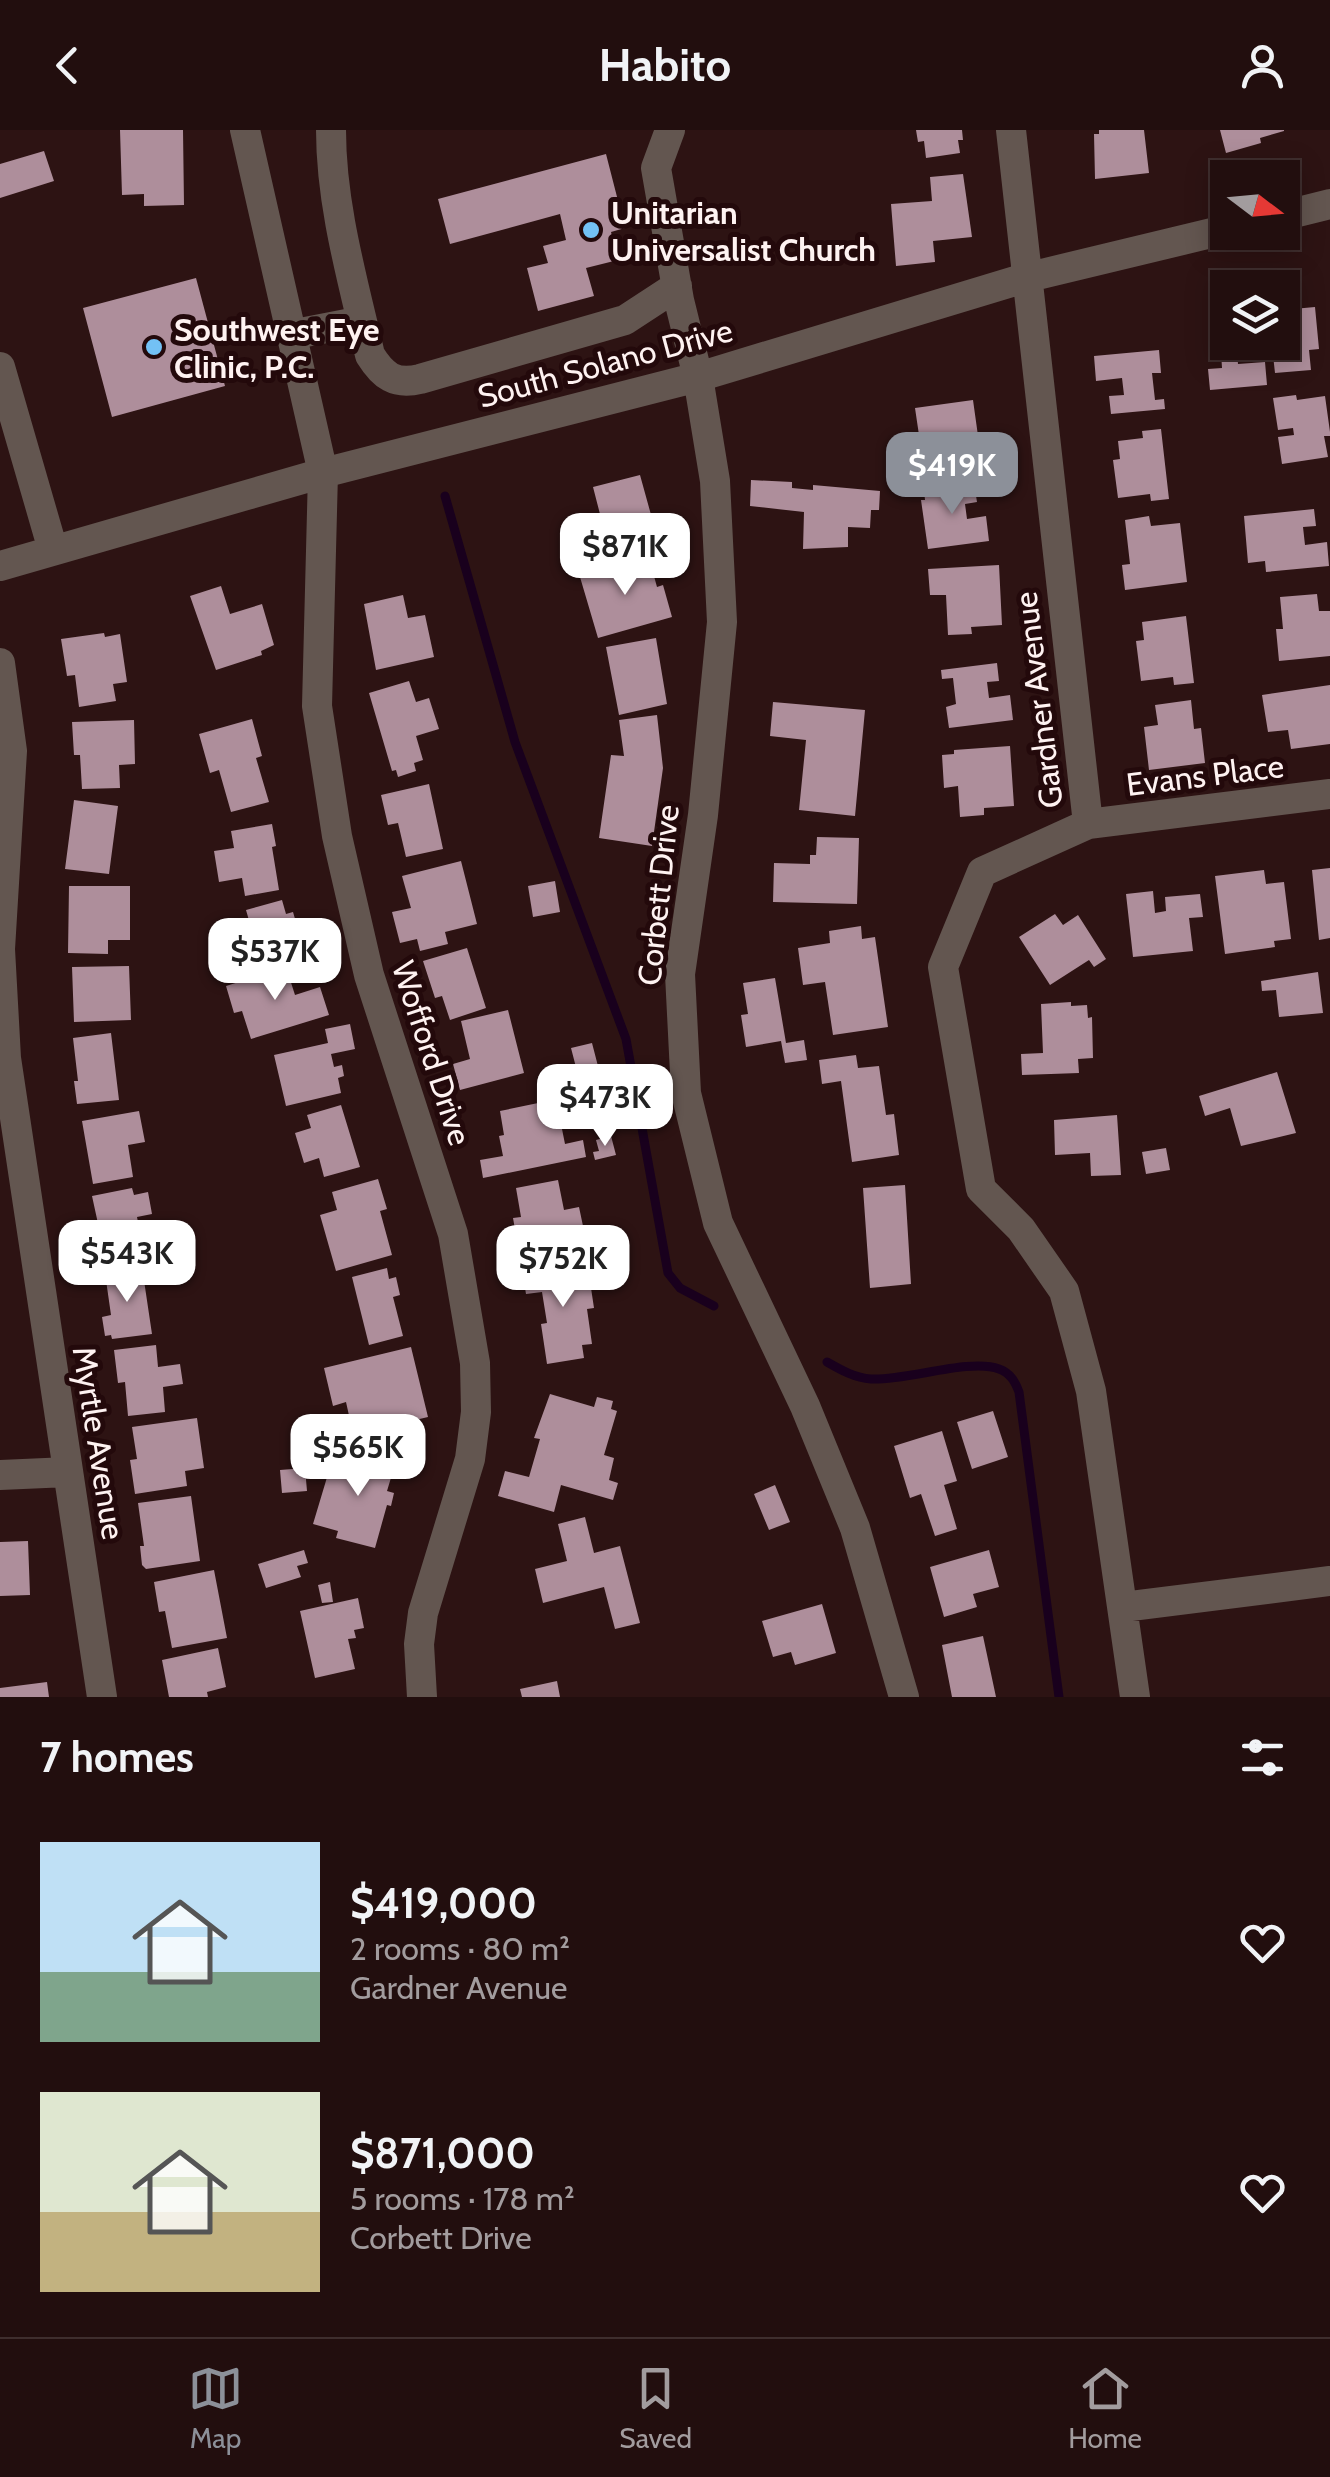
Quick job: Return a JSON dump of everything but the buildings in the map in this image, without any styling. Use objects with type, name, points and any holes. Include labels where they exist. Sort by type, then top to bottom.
[{"type":"street","name":"Wofford Drive","points":[[245,130],[323,474],[317,706],[338,836],[369,975],[453,1234],[475,1363],[476,1412],[470,1459],[423,1614],[419,1644],[422,1697]]},
{"type":"street","points":[[331,130],[331,168],[370,355],[381,373],[394,380],[408,382],[625,320],[677,286]]},
{"type":"street","name":"Corbett Drive","points":[[670,130],[656,168],[715,481],[722,622],[703,815],[680,974],[686,1093],[718,1222],[804,1406],[855,1528],[904,1697]]},
{"type":"street","name":"Gardner Avenue","points":[[1011,130],[1088,824],[982,872],[943,966],[981,1189],[1021,1228],[1064,1291],[1091,1391],[1136,1697]]},
{"type":"street","points":[[1300,212],[1330,204]]},
{"type":"street","name":"South Solano Drive","points":[[0,566],[323,474],[698,377],[1025,278],[1210,233]]},
{"type":"street","points":[[290,336],[362,321]]},
{"type":"street","points":[[0,367],[12,454],[53,550]]},
{"type":"street","name":"Myrtle Avenue","points":[[0,663],[12,752],[0,948],[6,1058],[102,1697]]},
{"type":"street","name":"Evans Place","points":[[1088,824],[1330,794]]},
{"type":"street","points":[[0,1475],[68,1472]]},
{"type":"street","points":[[1123,1607],[1330,1581]]},
{"type":"waterway","points":[[445,496],[515,742],[626,1039],[668,1273],[680,1288],[714,1306]]},
{"type":"waterway","points":[[827,1362],[871,1379],[987,1366],[1003,1371],[1014,1381],[1019,1392],[1059,1697]]},
{"type":"place","name":"Unitarian Universalist Church","points":[[591,230]]},
{"type":"place","name":"Southwest Eye Clinic, P.C.","points":[[154,347]]}]
